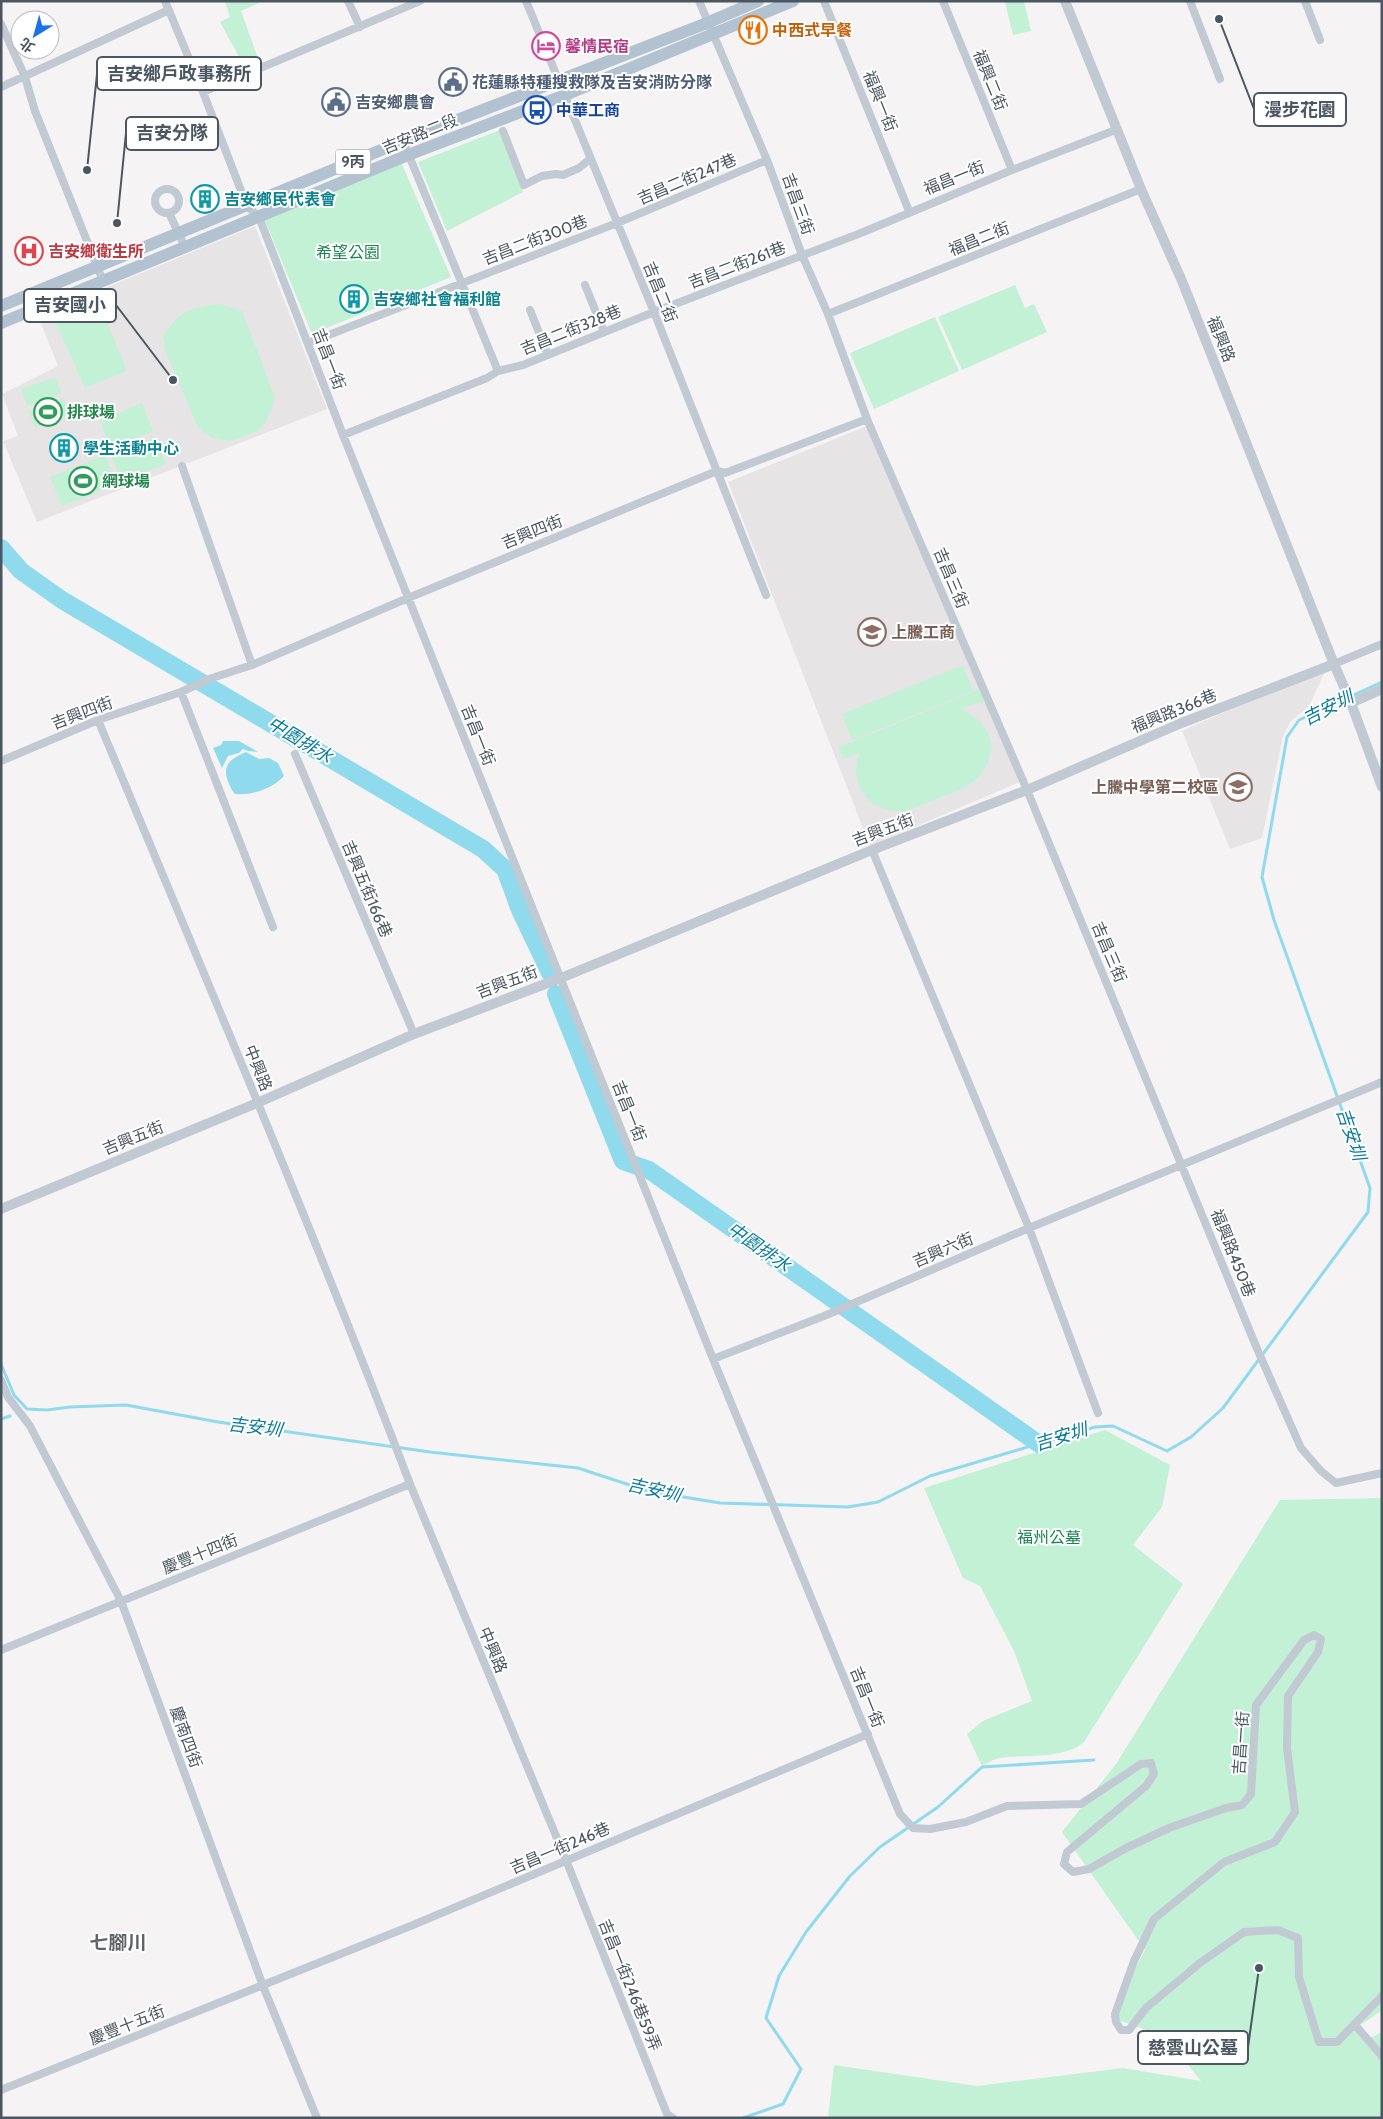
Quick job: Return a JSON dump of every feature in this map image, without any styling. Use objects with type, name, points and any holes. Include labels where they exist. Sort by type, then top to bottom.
[{"type":"main road","name":"9丙","points":[[710,28],[758,1]]},
{"type":"main road","name":"9丙","points":[[710,28],[793,1]]},
{"type":"main road","name":"吉安路二段","points":[[1,306],[403,141],[559,80],[710,28]]},
{"type":"main road","name":"吉安路二段","points":[[1,324],[408,155],[564,95],[710,28]]},
{"type":"street","name":"吉昌一街","points":[[165,1],[247,206],[259,217],[343,435],[713,1358],[900,1814],[913,1828],[930,1829],[966,1822],[1007,1806],[1081,1804],[1141,1764],[1151,1763],[1154,1774],[1146,1786],[1067,1852],[1064,1864],[1073,1872],[1089,1869],[1126,1848],[1169,1828],[1226,1808],[1242,1805],[1252,1794],[1256,1705],[1304,1640],[1314,1635],[1321,1639],[1318,1652],[1288,1696],[1287,1748],[1295,1812],[1275,1842],[1224,1862],[1154,1919],[1134,1961],[1115,2014],[1116,2022],[1121,2030],[1129,2030],[1146,2008],[1200,1964],[1244,1932],[1278,1930],[1298,1938],[1299,1977],[1319,2042],[1337,2042],[1382,1996]]},
{"type":"street","points":[[348,1],[360,27]]},
{"type":"street","points":[[203,92],[420,1]]},
{"type":"street","name":"吉昌二街","points":[[526,1],[654,312],[766,595]]},
{"type":"street","name":"吉昌三街","points":[[699,1],[767,160],[802,256],[828,314],[867,419],[1027,790],[1182,1165]]},
{"type":"street","name":"福興一街","points":[[824,1],[910,212]]},
{"type":"street","name":"福興二街","points":[[943,1],[1012,170]]},
{"type":"street","name":"福興路","points":[[1065,1],[1141,189],[1182,281],[1382,787]]},
{"type":"street","points":[[1190,1],[1220,79]]},
{"type":"street","points":[[1305,1],[1320,40]]},
{"type":"street","points":[[1,87],[169,10]]},
{"type":"street","points":[[1,24],[25,77],[35,111],[103,281]]},
{"type":"street","name":"福昌一街","points":[[802,256],[1118,129]]},
{"type":"street","points":[[503,131],[524,185],[542,176],[563,175],[571,172],[590,159]]},
{"type":"street","points":[[403,141],[498,371]]},
{"type":"street","name":"吉昌二街247巷","points":[[617,223],[767,160]]},
{"type":"street","name":"福昌二街","points":[[828,314],[1141,189]]},
{"type":"street","points":[[169,213],[185,247]]},
{"type":"street","name":"吉昌二街300巷","points":[[308,343],[617,223]]},
{"type":"street","name":"吉昌二街261巷","points":[[654,312],[802,256]]},
{"type":"street","points":[[585,285],[604,332]]},
{"type":"street","points":[[530,310],[548,355]]},
{"type":"street","name":"吉昌二街328巷","points":[[343,435],[487,378],[498,371],[523,365],[654,312]]},
{"type":"street","name":"吉興四街","points":[[1,760],[98,720],[252,665],[408,598],[717,471],[725,473],[867,419]]},
{"type":"street","points":[[182,466],[252,665]]},
{"type":"street","points":[[1334,664],[1382,644]]},
{"type":"street","name":"福興路366巷","points":[[1027,790],[1178,724],[1334,664]]},
{"type":"street","points":[[1348,698],[1382,689]]},
{"type":"street","points":[[178,693],[273,927]]},
{"type":"street","name":"中興路","points":[[98,720],[257,1103],[390,1428],[410,1484],[566,1860]]},
{"type":"street","name":"吉興五街166巷","points":[[295,754],[414,1034]]},
{"type":"street","name":"吉興五街","points":[[1,1209],[257,1103],[414,1034],[561,978],[872,850],[1027,790]]},
{"type":"street","points":[[872,850],[1028,1228],[1098,1413]]},
{"type":"street","name":"吉興六街","points":[[713,1358],[824,1316],[1028,1228],[1382,1082]]},
{"type":"street","name":"福興路450巷","points":[[1182,1165],[1258,1351],[1301,1448],[1321,1472],[1336,1483],[1382,1473]]},
{"type":"street","name":"慶南四街","points":[[1,1380],[8,1397],[30,1426],[121,1602],[263,1986],[317,2118]]},
{"type":"street","name":"慶豐十四街","points":[[1,1650],[410,1484]]},
{"type":"street","name":"吉昌一街246巷","points":[[263,1986],[868,1734]]},
{"type":"street","name":"吉昌一街246巷59弄","points":[[566,1860],[667,2114],[673,2118]]},
{"type":"street","name":"慶豐十五街","points":[[1,2090],[263,1986]]},
{"type":"street","points":[[1355,2025],[1382,2056]]},
{"type":"shaded area","points":[[255,226],[327,409],[37,522],[3,441],[18,436],[2,394],[58,366],[38,316]]},
{"type":"shaded area","name":"上騰工商","points":[[872,424],[1020,782],[870,846],[728,482]]},
{"type":"shaded area","name":"上騰中學第二校區","points":[[1327,667],[1309,706],[1291,721],[1283,736],[1262,838],[1230,849],[1182,731]]},
{"type":"green space","points":[[225,1],[263,1],[241,11],[259,61],[244,66],[220,22],[230,17]]},
{"type":"green space","points":[[1024,1],[1031,31],[1013,35],[1005,2]]},
{"type":"green space","points":[[500,130],[523,192],[447,231],[418,162]]},
{"type":"green space","name":"希望公園","points":[[401,162],[451,277],[312,334],[264,218]]},
{"type":"green space","points":[[1015,285],[1025,308],[1034,304],[1047,332],[962,370],[938,317]]},
{"type":"green space","points":[[97,297],[127,371],[85,388],[52,315]]},
{"type":"green space","points":[[220,304],[242,311],[275,397],[268,419],[259,430],[231,441],[212,438],[198,427],[165,350],[163,336],[175,320],[187,311]]},
{"type":"green space","points":[[935,317],[959,371],[874,409],[850,353]]},
{"type":"green space","name":"排球場","points":[[55,377],[61,393],[27,406],[21,389]]},
{"type":"green space","name":"排球場","points":[[63,398],[68,414],[35,427],[29,411]]},
{"type":"green space","points":[[142,403],[153,431],[111,449],[100,421]]},
{"type":"green space","points":[[156,437],[166,464],[121,481],[111,455]]},
{"type":"green space","name":"網球場","points":[[105,455],[117,484],[62,506],[50,477]]},
{"type":"green space","points":[[963,665],[973,691],[852,740],[842,714]]},
{"type":"green space","points":[[980,689],[985,701],[961,709],[980,722],[989,735],[990,757],[979,777],[958,790],[903,811],[880,807],[871,802],[859,786],[856,775],[859,753],[843,759],[839,747]]},
{"type":"green space","name":"福州公墓","points":[[1105,1430],[1170,1465],[1162,1507],[1133,1545],[1183,1584],[1084,1742],[1066,1752],[1000,1758],[982,1766],[967,1734],[983,1721],[1032,1701],[1014,1651],[980,1586],[963,1578],[924,1488]]},
{"type":"green space","points":[[1382,1498],[1382,2010],[1358,2027],[1368,2039],[1382,2032],[1382,2118],[828,2118],[834,2065],[977,2086],[1123,2068],[1201,2081],[1166,2037],[1110,2017],[1145,1950],[1062,1832],[1116,1764],[1280,1500]]},
{"type":"water","points":[[223,741],[239,741],[258,752],[243,749],[239,753],[228,756],[222,768],[213,748],[221,745]]},
{"type":"water","points":[[246,752],[259,759],[269,758],[278,763],[284,776],[262,790],[248,794],[235,794],[227,777],[227,767],[231,760]]},
{"type":"waterway","name":"中園排水","points":[[1,548],[21,571],[62,600],[483,849],[505,869],[520,910],[550,973]]},
{"type":"waterway","name":"吉安圳","points":[[1,1364],[14,1395],[27,1409],[47,1410],[70,1407],[126,1405],[218,1422],[430,1452],[578,1468],[648,1491],[720,1503],[848,1507],[878,1502],[930,1476],[1095,1427],[1113,1426],[1167,1451],[1191,1437],[1223,1408],[1368,1212],[1370,1188],[1274,920],[1262,877],[1287,737],[1299,720],[1382,682]]},
{"type":"waterway","name":"中園排水","points":[[556,994],[623,1161],[649,1170],[1039,1444]]},
{"type":"waterway","points":[[1,1419],[10,1416]]},
{"type":"waterway","points":[[743,2118],[783,2104],[801,2069],[766,2018],[779,1976],[806,1932],[850,1876],[880,1847],[938,1807],[982,1767],[1094,1760]]},
{"type":"place","name":"漫步花園","points":[[1219,19]]},
{"type":"place","name":"中西式早餐","points":[[753,30]]},
{"type":"place","name":"馨情民宿","points":[[546,46]]},
{"type":"place","name":"花蓮縣特種搜救隊及吉安消防分隊","points":[[453,82]]},
{"type":"place","name":"吉安鄉農會","points":[[336,102]]},
{"type":"place","name":"中華工商","points":[[537,110]]},
{"type":"place","name":"吉安鄉戶政事務所","points":[[87,170]]},
{"type":"place","name":"吉安鄉民代表會","points":[[205,199]]},
{"type":"place","name":"吉安分隊","points":[[117,223]]},
{"type":"place","name":"吉安鄉衛生所","points":[[29,251]]},
{"type":"place","name":"吉安鄉社會福利館","points":[[354,299]]},
{"type":"place","name":"吉安國小","points":[[173,380]]},
{"type":"place","name":"排球場","points":[[48,412]]},
{"type":"place","name":"學生活動中心","points":[[64,448]]},
{"type":"place","name":"網球場","points":[[83,481]]},
{"type":"place","name":"上騰工商","points":[[872,632]]},
{"type":"place","name":"上騰中學第二校區","points":[[1238,787]]},
{"type":"place","name":"慈雲山公墓","points":[[1259,1968]]},
{"type":"district","name":"七腳川","points":[[118,1942]]}]
